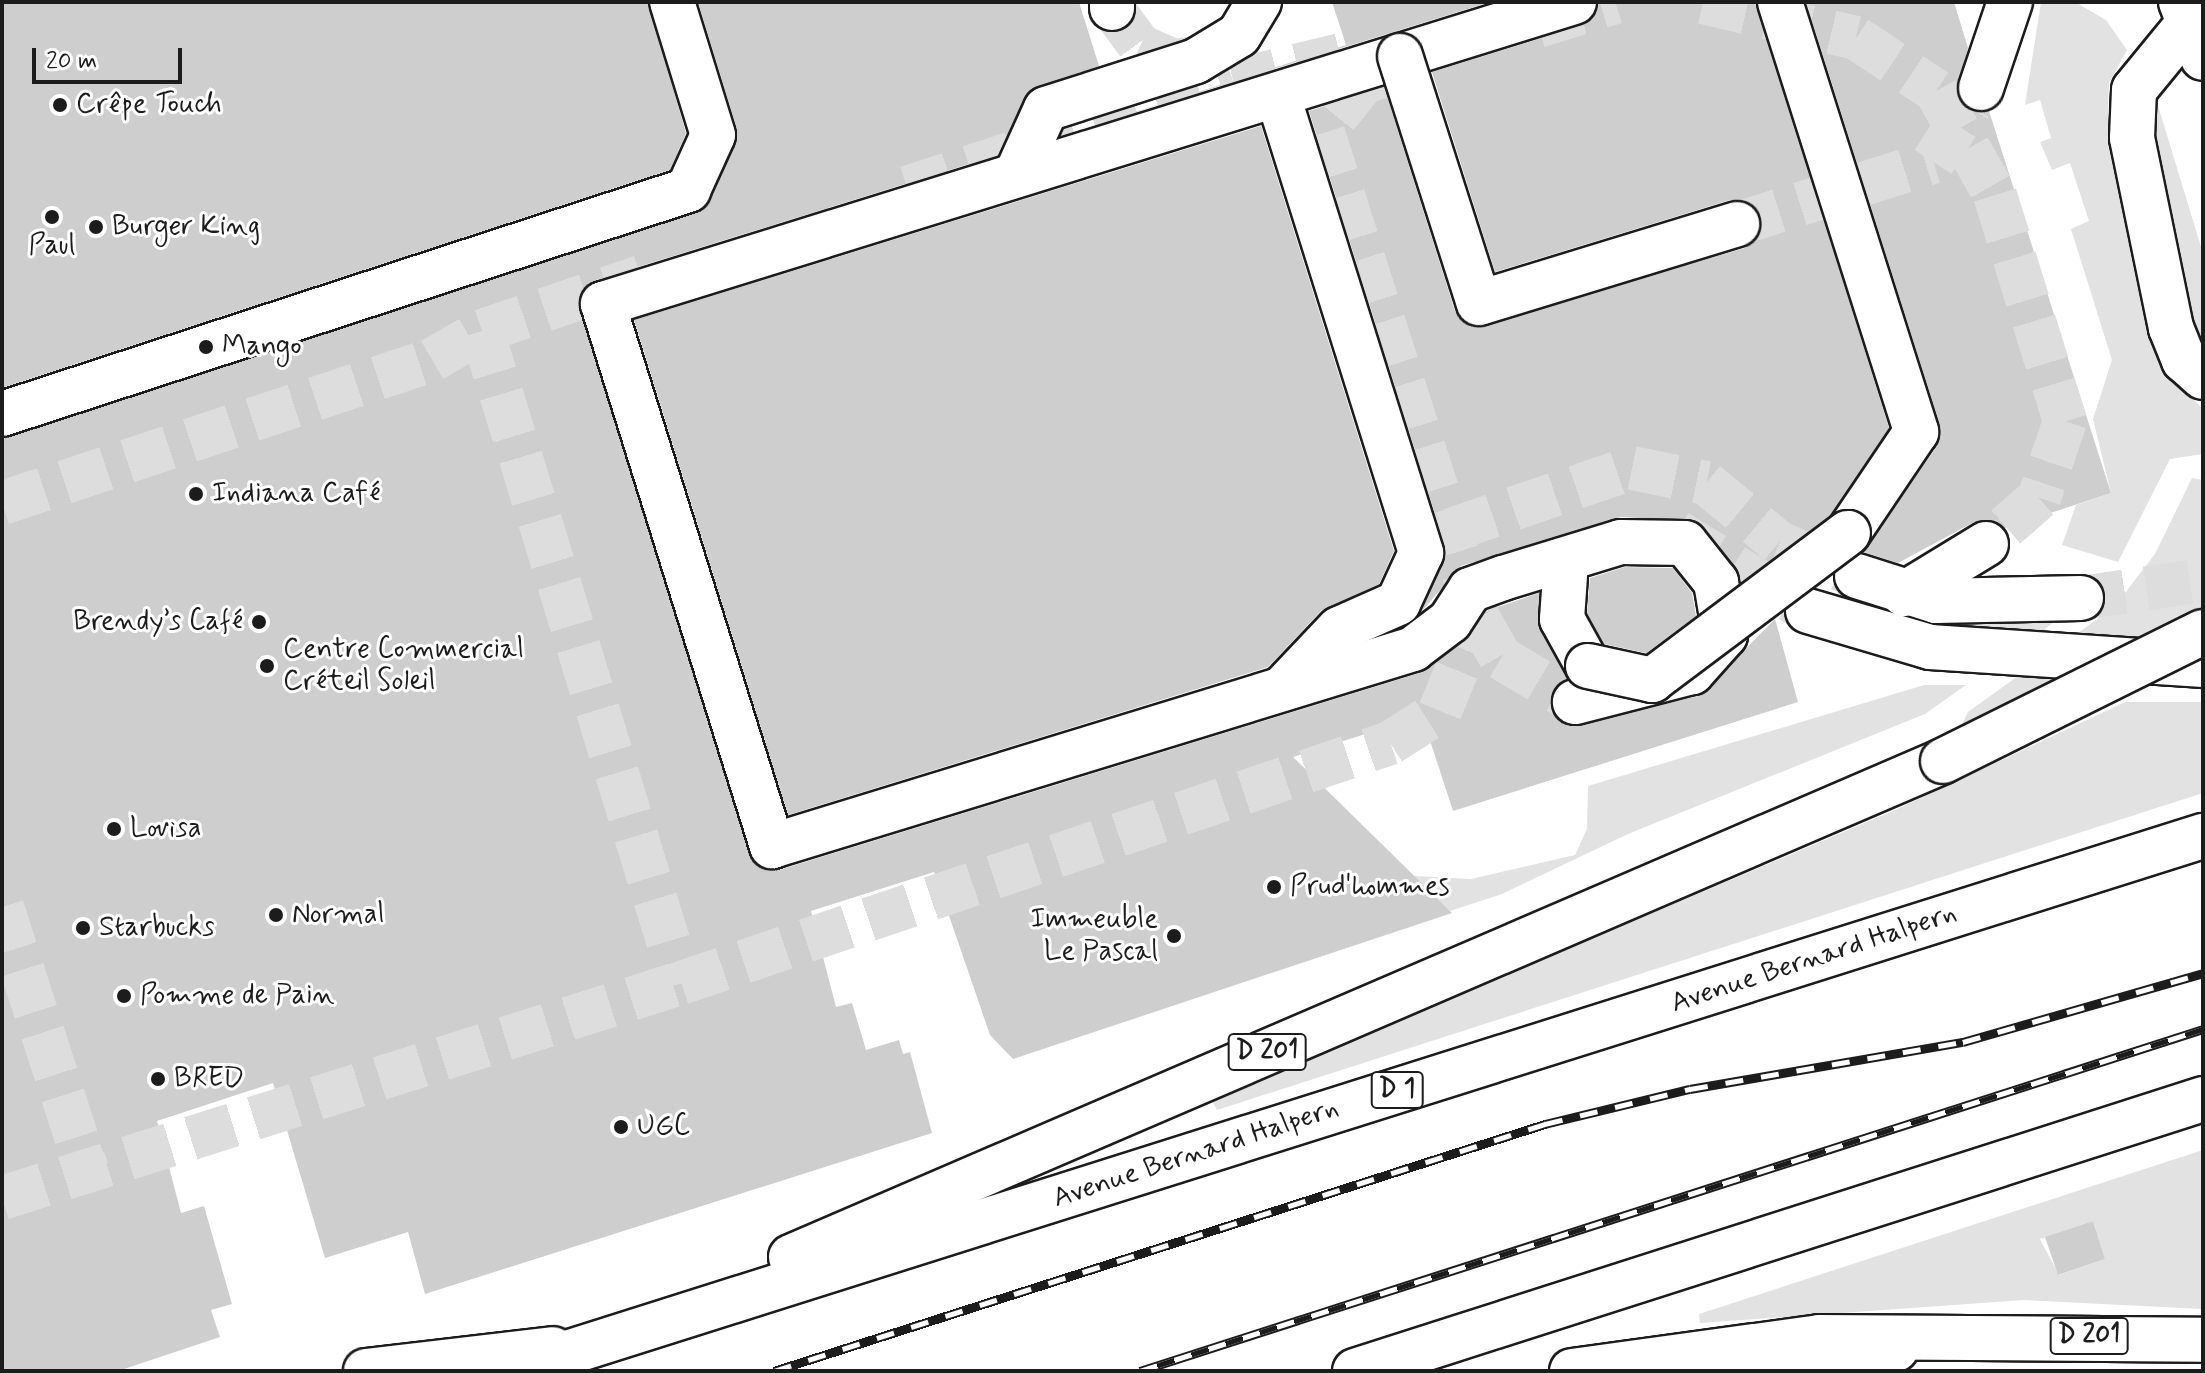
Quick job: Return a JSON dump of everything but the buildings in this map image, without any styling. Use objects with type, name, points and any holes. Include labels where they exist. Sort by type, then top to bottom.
[{"type":"main road","points":[[2,414],[688,190],[713,135],[672,2]]},
{"type":"main road","points":[[1016,175],[1046,109],[1196,61],[1239,35],[1259,2]]},
{"type":"main road","points":[[1574,2],[603,304],[772,846],[1413,649],[1450,621],[1470,590],[1503,578],[1621,542],[1685,543],[1716,582],[1725,635],[1692,672],[1582,684]]},
{"type":"main road","points":[[1582,684],[1652,680],[1848,533],[1916,432],[1780,2]]},
{"type":"main road","points":[[1981,88],[2010,2]]},
{"type":"main road","points":[[2191,28],[2134,90],[2132,138],[2171,328],[2184,360],[2203,377]]},
{"type":"main road","points":[[1400,56],[1479,303],[1737,224]]},
{"type":"main road","points":[[1278,96],[1421,553],[1398,603],[1339,629],[1283,689]]},
{"type":"main road","points":[[1904,594],[1986,544]]},
{"type":"main road","points":[[1565,576],[1562,619],[1582,684]]},
{"type":"main road","points":[[1857,576],[1904,594],[1936,601],[2081,598]]},
{"type":"main road","points":[[1808,611],[1930,647],[2203,665]]},
{"type":"main road","name":"D 201","points":[[591,1345],[1943,761],[2203,632]]},
{"type":"main road","name":"Avenue Bernard Halpern","points":[[510,1371],[2203,836]]},
{"type":"main road","points":[[1355,1371],[2203,1099]]},
{"type":"main road","points":[[1768,1371],[1974,1335]]},
{"type":"main road","name":"D 201","points":[[1572,1371],[1819,1337],[1974,1335],[2203,1340]]},
{"type":"main road","points":[[366,1371],[591,1345]]},
{"type":"shaded area","points":[[2041,2],[2075,2],[2106,20],[2127,50],[2109,83],[2108,106],[2160,346],[2170,376],[2203,409],[2203,454],[2170,459],[2118,562],[2062,545],[2076,505],[2111,493],[2093,419],[2112,360],[2071,229],[2089,221],[2070,163],[2052,170],[2040,142],[2051,138],[2040,100],[2025,105]]},
{"type":"shaded area","points":[[2156,99],[2201,247],[2203,351],[2190,331],[2151,144]]},
{"type":"shaded area","points":[[2192,478],[2203,480],[2203,610],[1960,729],[1968,712],[2114,607],[2155,554]]},
{"type":"shaded area","points":[[1838,594],[1936,615],[2013,609],[2055,621],[2035,637],[1956,633],[1832,599]]},
{"type":"shaded area","points":[[1924,685],[1966,685],[1925,714],[1628,834],[1502,894],[1450,911],[1414,876],[1471,879],[1575,855],[1587,829],[1588,786]]},
{"type":"shaded area","points":[[2125,702],[2203,702],[2203,793],[1217,1110],[1212,1100],[1893,811]]},
{"type":"shaded area","points":[[2203,1150],[2203,1309],[2024,1300],[1700,1323],[1699,1314]],"holes":[[[2093,1221],[2105,1259],[2059,1275],[2040,1239]]]},
{"type":"tunnel","points":[[1538,26],[1615,2]]},
{"type":"tunnel","points":[[1703,2],[1856,38],[1936,91],[1995,195],[2065,421],[2039,498],[1986,544]]},
{"type":"tunnel","points":[[1112,8],[1140,46],[1174,61],[1209,56]]},
{"type":"tunnel","points":[[907,188],[1233,81],[1350,53]]},
{"type":"tunnel","points":[[1408,68],[1364,82],[1323,133],[1478,618],[1501,658],[1575,702]]},
{"type":"tunnel","points":[[1737,224],[1933,162],[1970,105]]},
{"type":"tunnel","points":[[2,503],[432,360],[482,331],[641,277]]},
{"type":"tunnel","points":[[482,331],[681,983]]},
{"type":"tunnel","points":[[1451,530],[1632,468],[1706,483],[1779,543],[1845,571]]},
{"type":"tunnel","points":[[1677,532],[1803,608]]},
{"type":"tunnel","points":[[2081,598],[2203,580]]},
{"type":"tunnel","points":[[2,1198],[681,983],[1390,743],[1440,711],[1478,618]]},
{"type":"tunnel","points":[[2,907],[87,1170]]},
{"type":"railway","points":[[774,1371],[1545,1124],[1690,1089],[1963,1042],[2203,973]]},
{"type":"railway","points":[[1140,1371],[2203,1029]]},
{"type":"place","name":"Crêpe Touch","points":[[60,105]]},
{"type":"place","name":"Paul","points":[[52,217]]},
{"type":"place","name":"Burger King","points":[[96,227]]},
{"type":"place","name":"Mango","points":[[206,347]]},
{"type":"place","name":"Indiana Café","points":[[196,494]]},
{"type":"place","name":"Brendy’s Café","points":[[259,622]]},
{"type":"place","name":"Centre Commercial Créteil Soleil","points":[[267,666]]},
{"type":"place","name":"Lovisa","points":[[114,829]]},
{"type":"place","name":"Prud'hommes","points":[[1274,887]]},
{"type":"place","name":"Normal","points":[[276,915]]},
{"type":"place","name":"Starbucks","points":[[83,928]]},
{"type":"place","name":"Immeuble Le Pascal","points":[[1174,936]]},
{"type":"place","name":"Pomme de Pain","points":[[124,996]]},
{"type":"place","name":"BRED","points":[[158,1079]]},
{"type":"place","name":"UGC","points":[[621,1127]]}]
